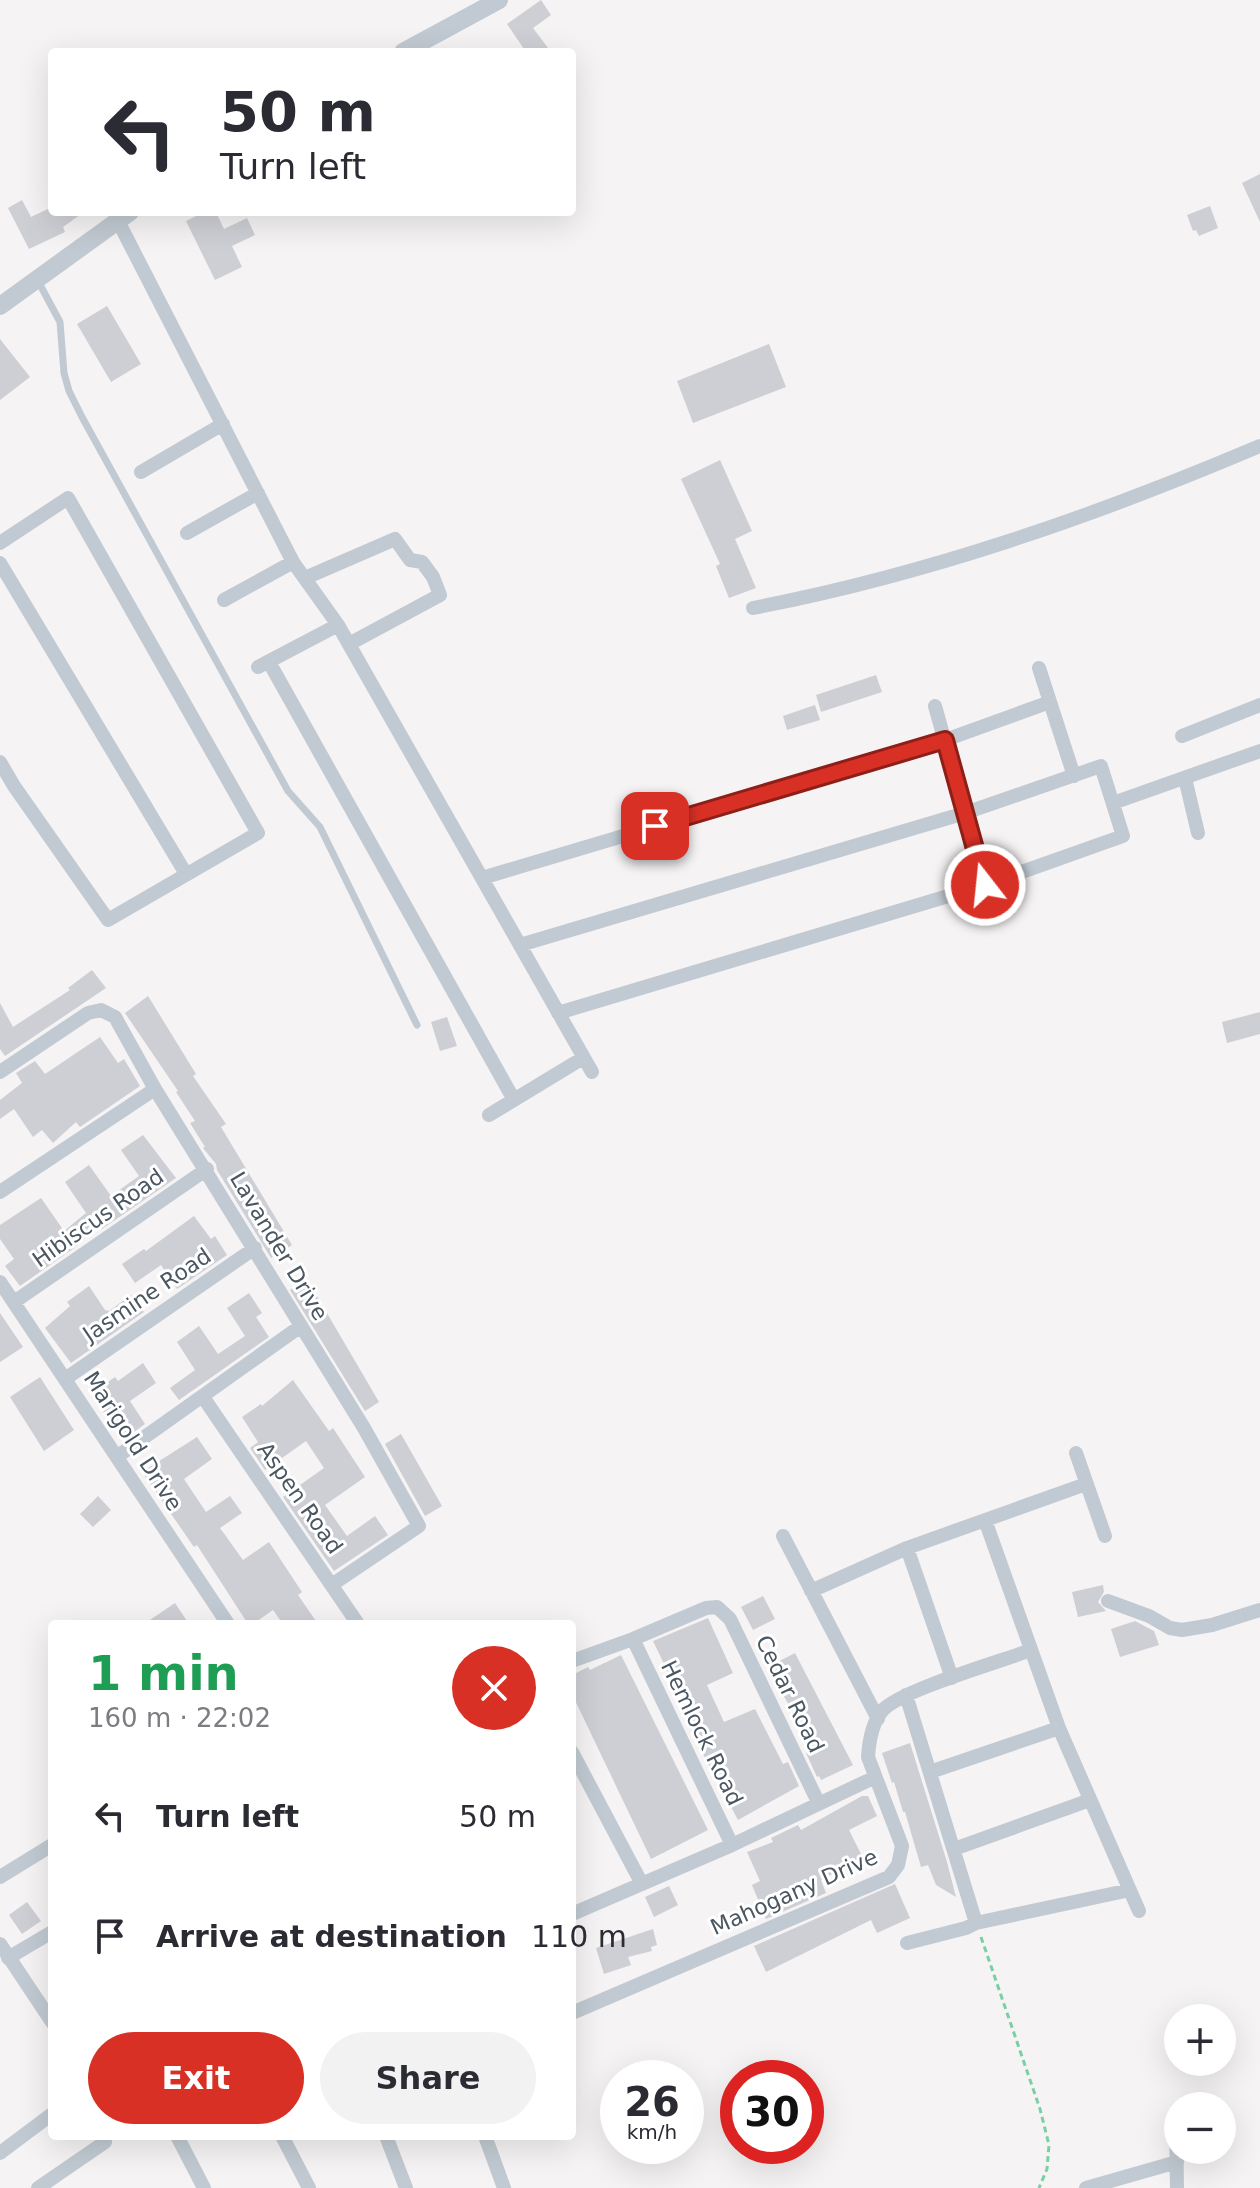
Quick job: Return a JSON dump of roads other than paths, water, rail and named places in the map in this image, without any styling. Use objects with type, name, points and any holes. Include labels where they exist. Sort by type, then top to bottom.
[{"type":"street","points":[[410,48],[499,0]]},
{"type":"street","points":[[0,306],[124,216],[293,562],[338,625],[592,1072]]},
{"type":"street","points":[[141,472],[223,424]]},
{"type":"street","points":[[753,608],[822,595],[994,548],[1149,492],[1260,446]]},
{"type":"street","points":[[187,533],[258,493]]},
{"type":"street","points":[[0,543],[68,498],[258,833],[108,920],[0,762]]},
{"type":"street","points":[[305,578],[395,539],[410,560],[422,562],[433,577],[440,595],[349,644]]},
{"type":"street","points":[[224,600],[293,562]]},
{"type":"street","points":[[0,563],[186,874]]},
{"type":"street","points":[[338,625],[263,664],[514,1100]]},
{"type":"street","points":[[1039,668],[1074,776]]},
{"type":"street","points":[[482,878],[945,740],[1050,702]]},
{"type":"street","points":[[1182,736],[1260,705]]},
{"type":"street","points":[[935,706],[985,885]]},
{"type":"street","points":[[1113,803],[1259,757]]},
{"type":"street","points":[[520,945],[965,813],[1101,766],[1123,836],[985,885],[558,1013]]},
{"type":"street","points":[[1185,778],[1198,833]]},
{"type":"street","name":"Lavander Drive","points":[[0,1072],[88,1013],[101,1010],[115,1017],[155,1089],[364,1428],[419,1526],[333,1584]]},
{"type":"street","points":[[489,1115],[583,1058]]},
{"type":"street","points":[[0,1192],[155,1089]]},
{"type":"street","name":"Hibiscus Road","points":[[14,1302],[207,1169]]},
{"type":"street","name":"Jasmine Road","points":[[65,1379],[255,1248]]},
{"type":"street","name":"Marigold Drive","points":[[0,1282],[225,1620]]},
{"type":"street","points":[[118,1456],[301,1326]]},
{"type":"street","name":"Aspen Road","points":[[203,1397],[356,1620]]},
{"type":"street","points":[[1076,1453],[1105,1536]]},
{"type":"street","points":[[811,1591],[907,1548],[1086,1484]]},
{"type":"street","points":[[985,1520],[1059,1728],[1139,1911]]},
{"type":"street","points":[[783,1536],[878,1719],[890,1704],[906,1695],[1031,1650]]},
{"type":"street","points":[[907,1548],[952,1678]]},
{"type":"street","points":[[1108,1601],[1149,1616],[1170,1628],[1182,1630],[1212,1625],[1260,1610]]},
{"type":"street","name":"Cedar Road","points":[[633,1639],[706,1608],[717,1607],[730,1619],[819,1804]]},
{"type":"street","points":[[576,1660],[633,1639]]},
{"type":"street","name":"Hemlock Road","points":[[633,1639],[732,1845]]},
{"type":"street","points":[[906,1695],[976,1923]]},
{"type":"street","name":"Mahogany Drive","points":[[576,2011],[889,1877],[898,1865],[902,1846],[868,1757],[868,1743],[878,1719]]},
{"type":"street","points":[[930,1772],[1059,1728]]},
{"type":"street","points":[[576,1760],[642,1884]]},
{"type":"street","points":[[576,1912],[732,1845],[867,1781]]},
{"type":"street","points":[[954,1849],[1090,1800]]},
{"type":"street","points":[[0,1877],[48,1847]]},
{"type":"street","points":[[907,1943],[976,1923],[1130,1890]]},
{"type":"street","points":[[8,1958],[48,1934]]},
{"type":"street","points":[[0,1944],[48,2016]]},
{"type":"street","points":[[0,2153],[48,2117]]},
{"type":"street","points":[[179,2140],[204,2188]]},
{"type":"street","points":[[284,2140],[309,2188]]},
{"type":"street","points":[[388,2140],[406,2188]]},
{"type":"street","points":[[486,2140],[504,2188]]},
{"type":"street","points":[[38,2188],[105,2142]]},
{"type":"street","points":[[1086,2188],[1170,2164]]},
{"type":"street","points":[[1177,2164],[1177,2188]]},
{"type":"lane","points":[[37,279],[60,322],[64,373],[82,417],[288,791],[320,827],[417,1025]]}]
